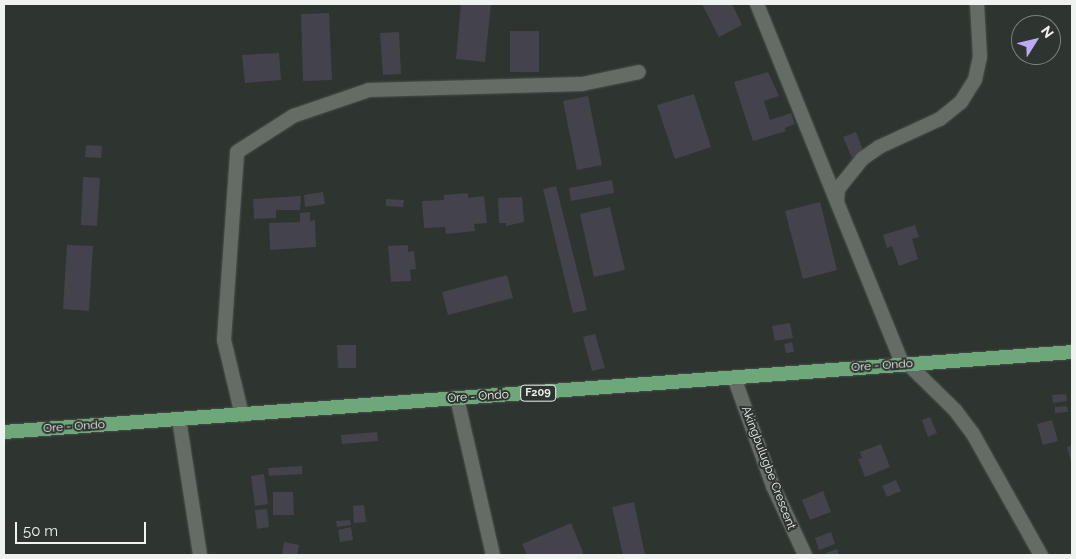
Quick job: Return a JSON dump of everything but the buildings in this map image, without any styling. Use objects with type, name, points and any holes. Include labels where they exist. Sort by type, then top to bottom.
[{"type":"main road","name":"Ore - Ondo","points":[[4,432],[457,398],[735,380],[905,363],[1072,352]]},
{"type":"street","points":[[757,4],[837,203],[905,363],[955,410],[974,434],[1040,555]]},
{"type":"street","points":[[837,203],[838,189],[862,159],[879,147],[940,119],[961,102],[975,80],[980,57],[977,4]]},
{"type":"street","points":[[242,414],[224,340],[237,152],[293,116],[369,90],[582,84],[639,72]]},
{"type":"street","name":"Akingbulugbe Crescent","points":[[735,380],[773,486],[805,555]]},
{"type":"street","points":[[457,398],[493,555]]},
{"type":"street","points":[[179,419],[200,555]]}]
